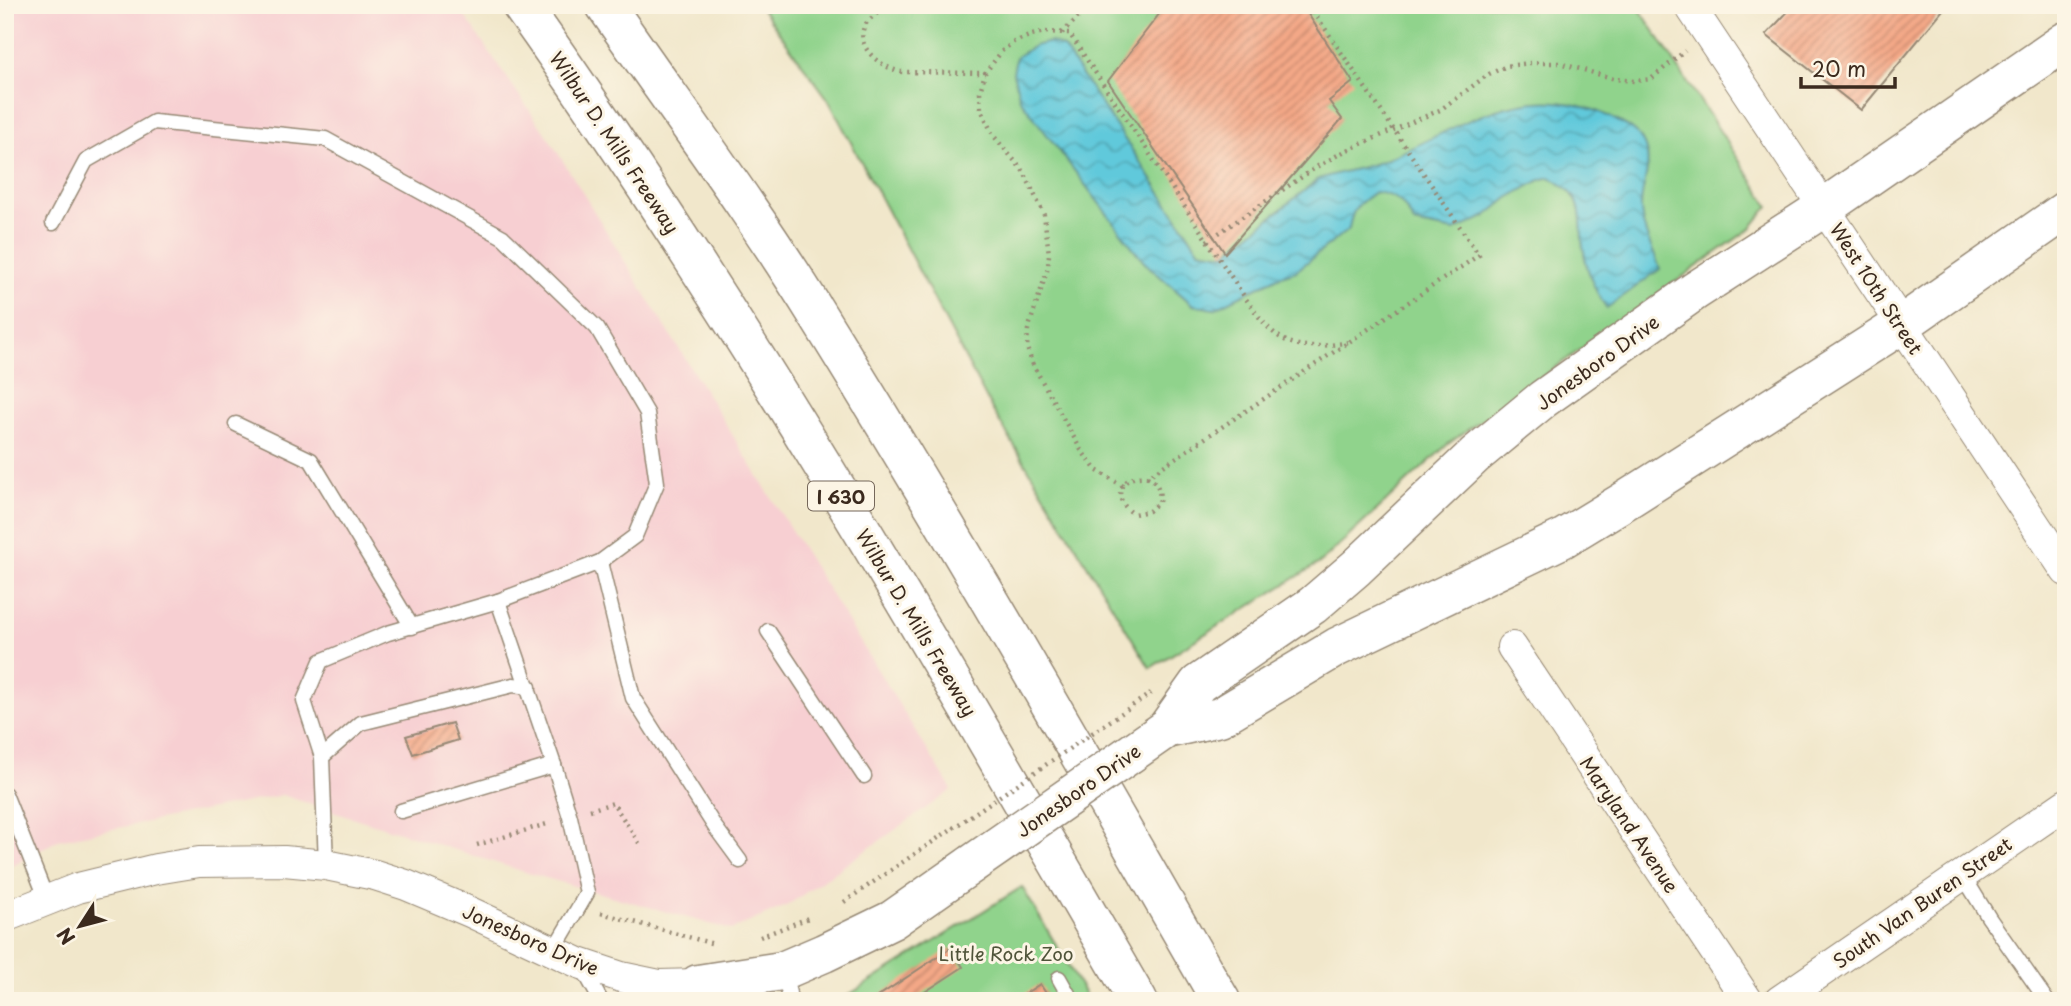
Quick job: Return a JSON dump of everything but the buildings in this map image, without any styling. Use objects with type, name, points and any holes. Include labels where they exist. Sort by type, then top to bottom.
[{"type":"main road","name":"Wilbur D. Mills Freeway","points":[[521,5],[652,195],[764,369],[924,632],[1138,1001]]},
{"type":"main road","points":[[605,5],[772,245],[817,315],[982,587],[1221,1001]]},
{"type":"main road","name":"Jonesboro Drive","points":[[698,984],[784,986],[892,920],[1166,729],[1198,684],[1313,605],[1475,455],[1543,399],[1695,291],[1825,207],[2066,41]]},
{"type":"main road","name":"Jonesboro Drive","points":[[1166,729],[1220,717],[1337,647],[1562,539],[1901,324],[2066,210]]},
{"type":"street","name":"West 10th Street","points":[[1689,5],[2066,571]]},
{"type":"street","name":"Maryland Avenue","points":[[1512,647],[1748,1001]]},
{"type":"street","name":"South Van Buren Street","points":[[1779,1001],[2066,804]]},
{"type":"street","name":"Jonesboro Drive","points":[[5,917],[78,888],[113,878],[199,862],[284,861],[375,875],[406,885],[566,957],[621,977],[659,985],[698,984]]},
{"type":"lane","points":[[53,223],[86,161],[154,122],[325,139],[503,237],[597,328],[647,413],[657,483],[635,537],[600,562],[498,601],[388,633],[321,661],[304,701],[322,757],[326,866]]},
{"type":"lane","points":[[236,424],[311,460],[412,627]]},
{"type":"lane","points":[[600,562],[633,698],[740,862]]},
{"type":"lane","points":[[498,601],[529,687],[570,817],[587,893],[566,957],[601,1001]]},
{"type":"lane","points":[[768,631],[864,776]]},
{"type":"lane","points":[[322,757],[361,723],[513,685],[529,687]]},
{"type":"lane","points":[[401,811],[554,765]]},
{"type":"lane","points":[[5,794],[47,900]]},
{"type":"lane","points":[[1962,874],[2047,1001]]},
{"type":"lane","points":[[1059,978],[1072,1001]]},
{"type":"path","points":[[889,5],[864,28],[865,42],[880,65],[902,72],[985,74]]},
{"type":"path","points":[[1062,33],[1091,5]]},
{"type":"path","points":[[1147,477],[1154,481],[1160,495],[1159,502],[1149,511],[1134,514],[1122,504],[1119,497],[1123,486],[1132,478],[1147,477],[1479,255],[1309,5]]},
{"type":"path","points":[[1123,486],[1096,470],[1081,450],[1027,348],[1028,330],[1048,268],[1044,215],[1024,172],[987,125],[981,109],[980,92],[985,74],[1002,51],[1014,42],[1044,32],[1069,33],[1270,331],[1281,340],[1312,346],[1349,342]]},
{"type":"path","points":[[1208,242],[1318,166],[1345,151],[1440,110],[1489,74],[1507,66],[1530,62],[1559,63],[1615,79],[1651,79],[1706,32]]},
{"type":"path","points":[[833,909],[1151,693]]},
{"type":"path","points":[[586,811],[613,803],[641,846]]},
{"type":"path","points":[[477,845],[558,820]]},
{"type":"path","points":[[595,911],[694,940],[718,944]]},
{"type":"path","points":[[748,939],[821,914]]},
{"type":"shaded area","points":[[5,5],[457,5],[550,140],[952,790],[788,905],[731,930],[528,873],[282,795],[58,840],[5,870]]},
{"type":"green space","points":[[759,5],[1637,5],[1769,206],[1751,228],[1448,444],[1321,562],[1150,668],[992,409],[828,99]]},
{"type":"green space","name":"Little Rock Zoo","points":[[1022,887],[1089,1001],[839,1001]]},
{"type":"water","points":[[1050,42],[1063,47],[1199,250],[1225,254],[1319,179],[1385,160],[1494,111],[1521,104],[1549,102],[1579,105],[1610,117],[1640,137],[1648,159],[1641,200],[1642,217],[1660,269],[1607,308],[1588,271],[1576,200],[1567,189],[1550,177],[1508,198],[1485,217],[1454,231],[1414,223],[1399,201],[1375,192],[1357,207],[1349,229],[1296,271],[1278,277],[1214,309],[1193,305],[1144,262],[1020,99],[1013,73],[1016,57],[1034,46]]}]
